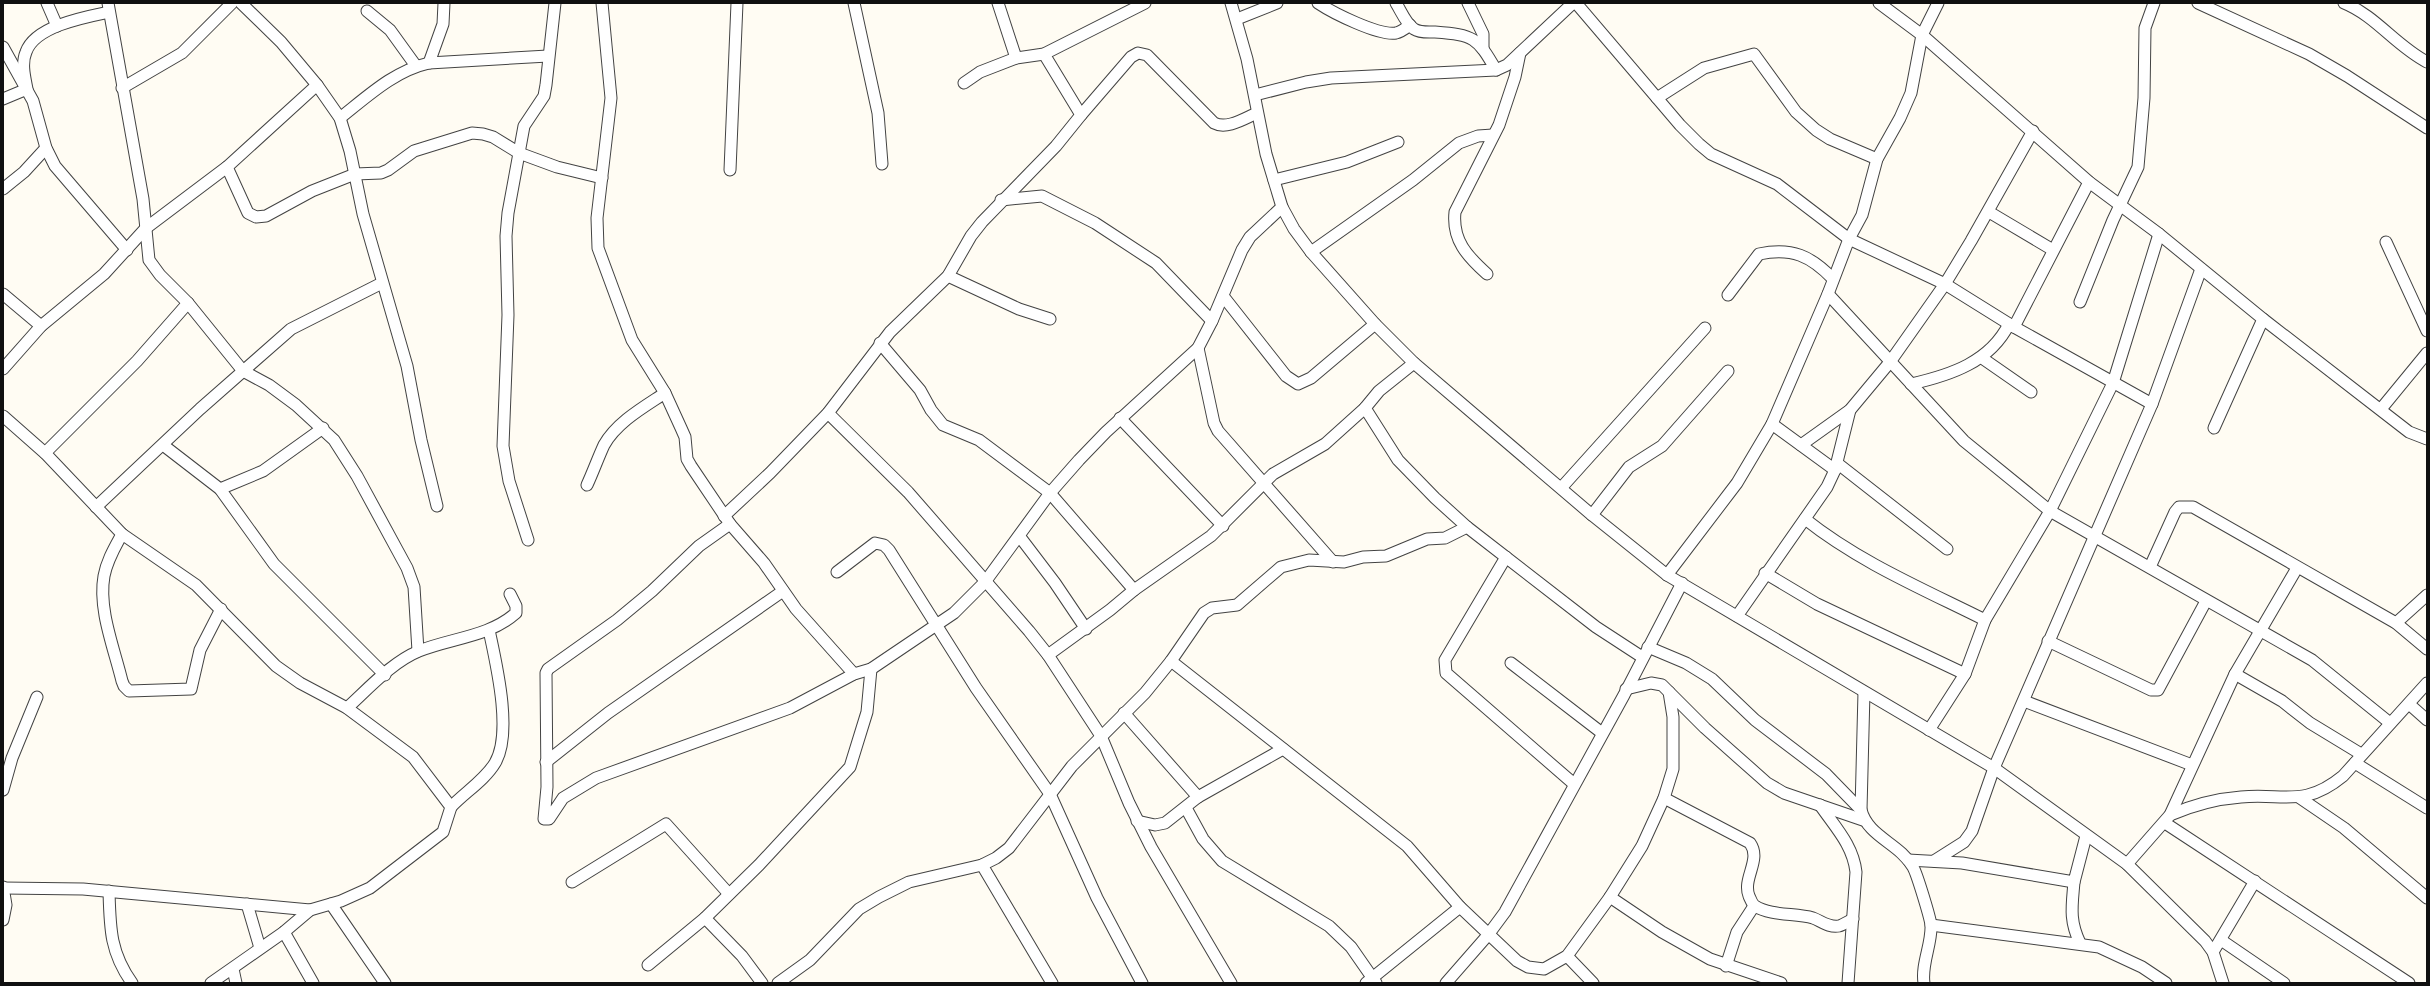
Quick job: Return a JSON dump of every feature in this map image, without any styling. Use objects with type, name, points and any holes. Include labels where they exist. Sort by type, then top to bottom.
[{"type":"street","points":[[47,3],[57,26]]},
{"type":"street","points":[[122,88],[182,53],[232,3]]},
{"type":"street","points":[[241,3],[281,42],[317,85],[340,118],[382,283],[407,366],[421,440],[437,506]]},
{"type":"street","points":[[429,63],[443,24],[444,3]]},
{"type":"street","points":[[528,540],[509,481],[503,446],[508,315],[506,236],[508,214],[524,126],[544,96],[555,3]]},
{"type":"street","points":[[602,3],[611,98],[597,218],[601,261],[619,302],[632,340],[665,393],[685,437],[687,459],[727,520],[764,563],[796,609],[854,674]]},
{"type":"street","points":[[730,170],[737,3]]},
{"type":"street","points":[[854,3],[878,113],[882,164]]},
{"type":"street","points":[[998,3],[1016,58]]},
{"type":"street","points":[[964,83],[980,72],[1016,58],[1044,54],[1145,3]]},
{"type":"street","points":[[1231,3],[1237,19],[1274,180],[1282,207],[1294,229],[1311,252],[1375,324],[1414,363],[1562,487],[1592,515],[1667,575],[1994,768],[2126,864],[2205,941],[2213,952],[2223,983]]},
{"type":"street","points":[[1237,19],[1277,3]]},
{"type":"street","points":[[1318,3],[1361,26],[1389,33],[1396,33],[1410,26]]},
{"type":"street","points":[[1396,3],[1410,26],[1420,31],[1460,34],[1476,40],[1484,49],[1496,70]]},
{"type":"street","points":[[1468,3],[1483,34],[1484,49]]},
{"type":"street","points":[[1255,95],[1306,82],[1331,78],[1496,70],[1507,65],[1575,3],[1657,98],[1699,144],[1711,154],[1777,184],[1849,239],[1945,284],[2012,325],[2152,404]]},
{"type":"street","points":[[1879,3],[1922,35],[2033,131],[2089,182],[2159,234],[2263,319],[2409,432],[2427,439]]},
{"type":"street","points":[[1667,575],[1737,483],[1772,424],[1828,294],[1849,239],[1862,215],[1876,159],[1900,118],[1911,93],[1922,35],[1938,3]]},
{"type":"street","points":[[2198,3],[2309,54],[2427,128]]},
{"type":"street","points":[[2344,3],[2361,10],[2409,53],[2427,62]]},
{"type":"street","points":[[2080,302],[2120,205],[2138,167],[2146,28],[2151,6]]},
{"type":"street","points":[[27,89],[24,73],[26,52],[37,38],[57,26],[108,8],[143,199],[149,260],[153,267],[188,302],[243,371],[269,385],[323,428],[345,456],[407,568],[414,587],[418,651]]},
{"type":"street","points":[[367,11],[390,30],[416,66]]},
{"type":"street","points":[[3,47],[33,101],[46,148],[62,175],[127,250]]},
{"type":"street","points":[[1258,113],[1226,125],[1219,126],[1214,123],[1147,56],[1138,53],[1131,57],[1056,146],[1001,200],[970,236],[948,276],[880,343],[828,413],[727,520],[652,591],[617,620],[548,668],[546,673],[546,762],[544,817],[546,820],[566,796],[596,778],[790,708],[854,674],[871,669],[958,610],[985,582],[1020,537],[1050,493],[1120,418],[1198,348],[1212,321],[1237,261],[1248,241],[1282,207]]},
{"type":"street","points":[[1487,274],[1464,251],[1457,239],[1454,225],[1455,212],[1507,105],[1520,53]]},
{"type":"street","points":[[1044,54],[1081,115]]},
{"type":"street","points":[[1657,98],[1684,79],[1704,68],[1754,54],[1796,112],[1816,130],[1830,139],[1876,159]]},
{"type":"street","points":[[340,118],[399,74],[416,66],[429,63],[548,56]]},
{"type":"street","points":[[3,369],[40,326],[104,274],[146,228],[227,167],[317,85]]},
{"type":"street","points":[[3,99],[27,89]]},
{"type":"street","points":[[1801,445],[1850,410],[1890,362],[1945,284],[1989,212],[2033,131]]},
{"type":"street","points":[[227,167],[248,213],[256,217],[266,216],[312,191],[355,174],[381,173],[388,170],[414,151],[472,133],[493,137],[519,153],[557,167],[602,178]]},
{"type":"street","points":[[1311,252],[1413,180],[1459,143],[1478,136],[1493,135]]},
{"type":"street","points":[[1274,180],[1347,162],[1398,142]]},
{"type":"street","points":[[3,189],[24,172],[46,148]]},
{"type":"street","points":[[1911,384],[1939,377],[1982,358],[1998,344],[2012,325],[2089,182]]},
{"type":"street","points":[[1001,200],[1042,196],[1094,223],[1156,263],[1212,321]]},
{"type":"street","points":[[1989,212],[2053,250]]},
{"type":"street","points":[[1928,730],[1965,674],[1985,620],[2050,511],[2113,383],[2159,234]]},
{"type":"street","points":[[2386,242],[2427,331]]},
{"type":"street","points":[[1728,295],[1759,254],[1771,252],[1808,257],[1834,279]]},
{"type":"street","points":[[1934,861],[1964,842],[1972,831],[1994,768],[2152,404],[2201,269]]},
{"type":"street","points":[[948,276],[1019,309],[1050,318]]},
{"type":"street","points":[[96,508],[243,371],[291,329],[382,283]]},
{"type":"street","points":[[3,294],[40,326]]},
{"type":"street","points":[[1828,294],[1964,441],[2050,511],[2093,538],[2150,567],[2206,601],[2261,630],[2312,660],[2390,723]]},
{"type":"street","points":[[1223,296],[1286,376],[1298,384],[1311,378],[1375,324]]},
{"type":"street","points":[[45,453],[137,361],[188,302]]},
{"type":"street","points":[[2214,428],[2263,319]]},
{"type":"street","points":[[1562,487],[1705,328]]},
{"type":"street","points":[[880,343],[920,390],[931,410],[943,425],[979,440],[1050,493],[1134,590]]},
{"type":"street","points":[[1198,348],[1214,423],[1222,437],[1333,562]]},
{"type":"street","points":[[2381,409],[2427,353]]},
{"type":"street","points":[[1982,358],[2031,392]]},
{"type":"street","points":[[1048,655],[1086,628],[1134,590],[1223,526],[1263,484],[1284,467],[1325,444],[1365,408],[1379,391],[1414,363]]},
{"type":"street","points":[[1592,515],[1629,467],[1662,446],[1728,371]]},
{"type":"street","points":[[587,485],[605,444],[615,432],[628,419],[665,393]]},
{"type":"street","points":[[1365,408],[1398,460],[1418,482],[1467,527],[1596,627],[1642,657]]},
{"type":"street","points":[[1737,616],[1765,573],[1805,519],[1836,467],[1850,410]]},
{"type":"street","points":[[828,413],[908,492],[1029,631],[1048,655],[1101,736],[1137,821],[1231,983]]},
{"type":"street","points":[[3,416],[45,453],[122,534],[196,586],[282,670],[347,708],[412,757],[451,807]]},
{"type":"street","points":[[1120,418],[1223,526]]},
{"type":"street","points":[[1772,424],[1801,445],[1836,467],[1947,549]]},
{"type":"street","points":[[220,489],[263,471],[323,428]]},
{"type":"street","points":[[164,445],[220,489],[274,564],[384,674]]},
{"type":"street","points":[[2150,567],[2175,512],[2179,507],[2187,505],[2297,568],[2333,585],[2396,623],[2427,648]]},
{"type":"street","points":[[1805,519],[1831,540],[1856,555],[1985,620]]},
{"type":"street","points":[[778,983],[810,960],[859,909],[879,897],[909,882],[982,865],[996,858],[1009,848],[1072,766],[1145,693],[1171,661],[1204,613],[1212,608],[1238,605],[1281,567],[1310,560],[1344,562],[1363,556],[1386,556],[1427,539],[1445,538],[1467,527]]},
{"type":"street","points":[[122,534],[108,562],[104,576],[103,595],[122,681],[129,691],[191,689],[200,650],[221,609]]},
{"type":"street","points":[[1020,537],[1055,583],[1086,628]]},
{"type":"street","points":[[837,572],[870,545],[875,543],[884,545],[889,550],[938,625],[976,688],[1050,794],[1096,898],[1142,983]]},
{"type":"street","points":[[1506,557],[1445,660],[1446,673],[1574,784]]},
{"type":"street","points":[[2126,864],[2167,819],[2236,674],[2297,568]]},
{"type":"street","points":[[1765,573],[1817,604],[1965,674]]},
{"type":"street","points":[[1446,983],[1488,935],[1505,912],[1682,583]]},
{"type":"street","points":[[546,762],[608,713],[783,591]]},
{"type":"street","points":[[347,708],[384,674],[418,651],[489,630],[516,612],[516,606],[510,594]]},
{"type":"street","points":[[2396,623],[2427,595]]},
{"type":"street","points":[[2048,641],[2151,690],[2158,690],[2206,601]]},
{"type":"street","points":[[3,920],[6,905],[3,888],[109,891],[310,910],[358,895],[370,888],[436,839],[443,832],[451,807],[494,765],[501,746],[501,687],[489,630]]},
{"type":"street","points":[[1648,647],[1686,663],[1712,679],[1755,720],[1826,774],[1862,815],[1869,827],[1908,860],[1916,874],[1931,925],[1924,983]]},
{"type":"street","points":[[1171,661],[1407,846],[1460,907],[1517,961],[1528,967],[1544,969],[1567,956],[1610,897],[1642,846],[1664,798],[1674,762],[1669,692]]},
{"type":"street","points":[[1511,663],[1602,733]]},
{"type":"street","points":[[648,965],[705,918],[850,768],[868,708],[871,669]]},
{"type":"street","points":[[2236,674],[2282,701],[2310,723],[2361,754]]},
{"type":"street","points":[[1626,689],[1651,683],[1662,686],[1705,728],[1767,784],[1784,793],[1820,805],[1862,815]]},
{"type":"street","points":[[2167,819],[2216,799],[2243,796],[2300,798],[2331,786],[2355,763],[2361,754],[2427,683]]},
{"type":"street","points":[[1862,815],[1864,692]]},
{"type":"street","points":[[3,790],[7,756],[37,697]]},
{"type":"street","points":[[2024,701],[2192,765]]},
{"type":"street","points":[[2409,704],[2427,720]]},
{"type":"street","points":[[1124,713],[1198,797]]},
{"type":"street","points":[[1137,821],[1159,825],[1186,808],[1198,797],[1284,749]]},
{"type":"street","points":[[2355,763],[2427,808]]},
{"type":"street","points":[[1664,798],[1750,843],[1755,850],[1748,886],[1748,894],[1754,906],[1762,909],[1813,918],[1829,925],[1839,926],[1853,919]]},
{"type":"street","points":[[2300,798],[2344,828],[2427,898]]},
{"type":"street","points":[[1820,805],[1849,845],[1854,858],[1856,872],[1848,983]]},
{"type":"street","points":[[1186,808],[1203,838],[1222,861],[1329,926],[1351,947],[1371,981],[1460,907]]},
{"type":"street","points":[[2167,819],[2254,882],[2409,983]]},
{"type":"street","points":[[572,882],[666,824],[729,894]]},
{"type":"street","points":[[2080,943],[2073,928],[2071,912],[2074,882],[2086,836]]},
{"type":"street","points":[[1908,860],[1962,862],[2074,882]]},
{"type":"street","points":[[982,865],[1052,983]]},
{"type":"street","points":[[2213,952],[2254,882]]},
{"type":"street","points":[[109,891],[110,935],[113,948],[132,983]]},
{"type":"street","points":[[1610,897],[1662,932],[1726,966],[1781,983]]},
{"type":"street","points":[[247,904],[260,948]]},
{"type":"street","points":[[331,904],[384,983]]},
{"type":"street","points":[[1726,966],[1737,932],[1754,906]]},
{"type":"street","points":[[211,983],[284,932],[310,910]]},
{"type":"street","points":[[705,918],[742,956],[762,983]]},
{"type":"street","points":[[1931,925],[2080,943],[2099,947],[2142,967],[2166,983]]},
{"type":"street","points":[[284,932],[313,983]]},
{"type":"street","points":[[2221,940],[2284,983]]},
{"type":"street","points":[[1567,956],[1593,983]]},
{"type":"street","points":[[233,969],[236,983]]}]
